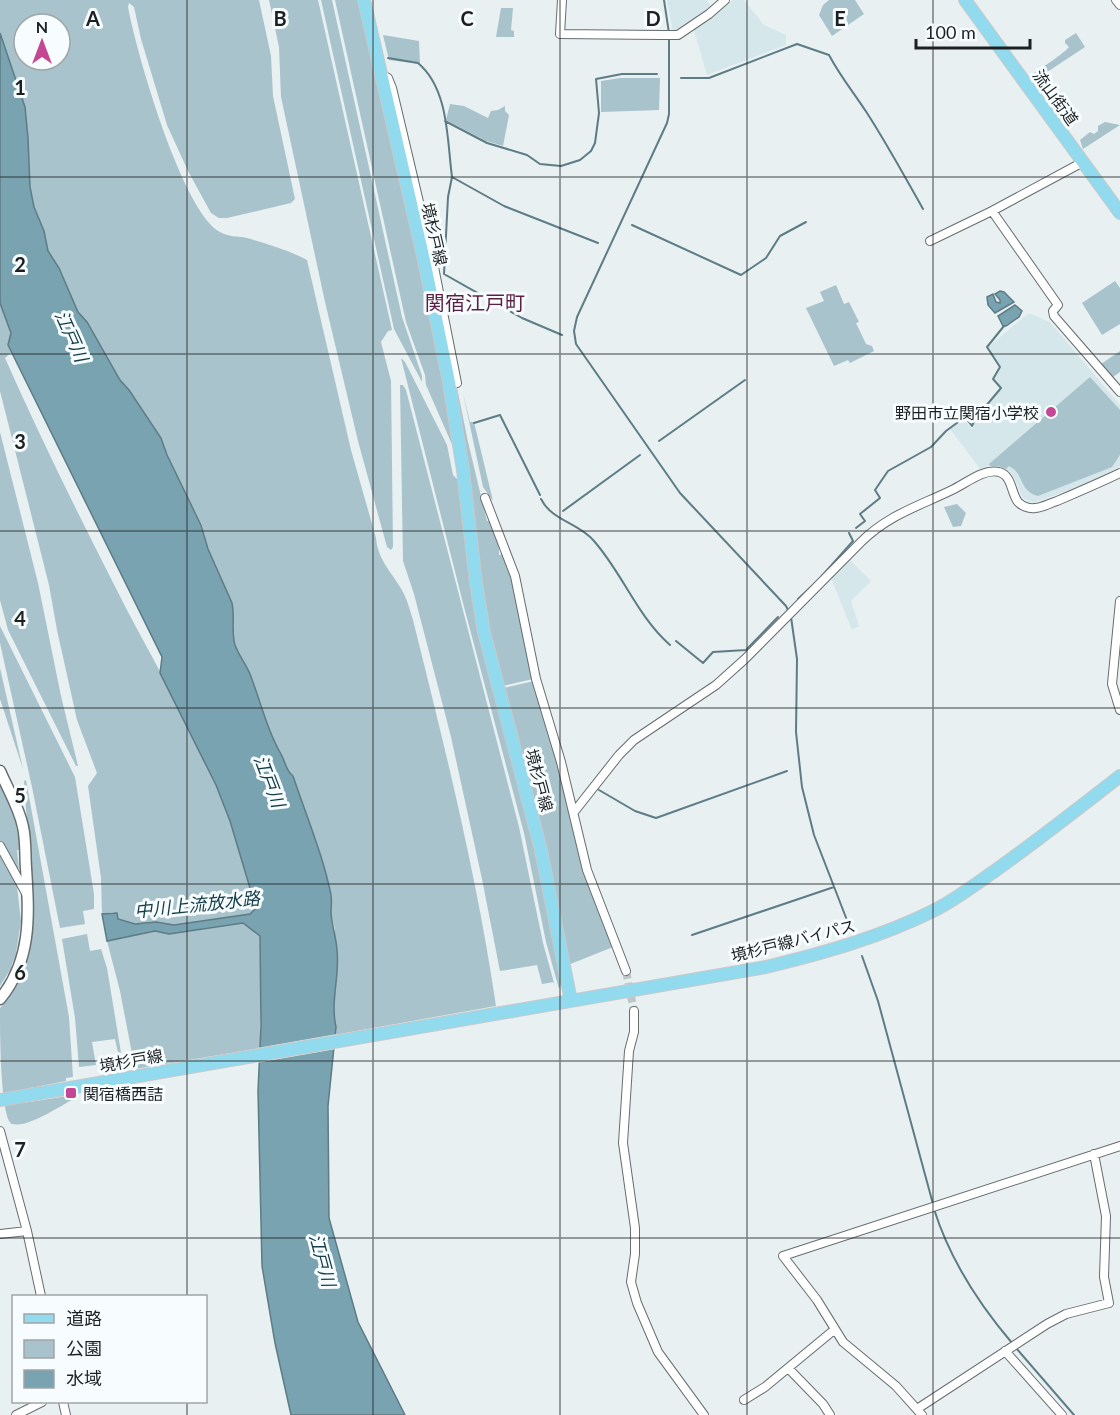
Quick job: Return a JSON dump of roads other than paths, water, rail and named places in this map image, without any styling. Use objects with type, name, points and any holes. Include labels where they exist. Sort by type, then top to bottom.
[{"type":"main road","name":"境杉戸線","points":[[0,1100],[571,1001],[536,829],[484,632],[449,382],[424,260],[364,0]]},
{"type":"main road","name":"流山街道","points":[[965,0],[1120,213]]},
{"type":"main road","points":[[0,771],[23,826],[28,897],[28,929],[24,952],[14,978],[0,999]]},
{"type":"main road","name":"境杉戸線バイパス","points":[[571,1001],[766,967],[872,937],[936,909],[963,893],[1120,776]]},
{"type":"street","points":[[562,0],[560,34],[678,35],[725,0]]},
{"type":"street","points":[[1116,0],[1120,5]]},
{"type":"street","points":[[381,74],[388,78],[392,88],[432,257],[457,383]]},
{"type":"street","points":[[930,241],[1083,162]]},
{"type":"street","points":[[992,211],[1058,304],[1053,311],[1054,316],[1120,392]]},
{"type":"street","points":[[574,812],[633,740],[716,685],[745,659],[870,533],[920,503],[991,471],[1003,473],[1008,478],[1018,501],[1025,507],[1034,508],[1086,489],[1120,472]]},
{"type":"street","points":[[485,498],[516,576],[536,679],[574,812],[587,870],[626,971]]},
{"type":"street","points":[[1120,601],[1112,684],[1120,710]]},
{"type":"street","points":[[0,846],[28,897]]},
{"type":"street","points":[[633,1011],[634,1032],[629,1052],[622,1143],[635,1228],[635,1254],[631,1282],[637,1303],[658,1352],[704,1415]]},
{"type":"street","points":[[0,1131],[27,1231],[41,1295]]},
{"type":"street","points":[[1094,1154],[1106,1216],[1104,1277],[1109,1303],[1066,1314],[1047,1324],[919,1412],[896,1386],[843,1342],[817,1300],[783,1256],[1094,1154],[1120,1146]]},
{"type":"street","points":[[0,1234],[27,1231]]},
{"type":"street","points":[[744,1400],[789,1369],[834,1330]]},
{"type":"street","points":[[1008,1349],[1062,1415]]},
{"type":"street","points":[[789,1369],[823,1404],[830,1415]]},
{"type":"street","points":[[16,1415],[38,1403]]},
{"type":"water","name":"江戸川","points":[[0,33],[25,107],[30,187],[48,251],[59,268],[78,312],[87,322],[120,380],[161,438],[201,525],[208,549],[232,603],[235,645],[250,674],[264,716],[287,770],[293,776],[324,865],[331,895],[331,913],[338,960],[334,1008],[336,1027],[328,1106],[329,1218],[358,1322],[405,1415],[291,1415],[275,1343],[262,1266],[258,1091],[261,1026],[260,936],[243,923],[169,934],[155,931],[107,941],[102,914],[117,913],[118,919],[135,924],[156,922],[174,925],[250,914],[256,908],[230,821],[216,785],[160,673],[162,657],[8,345],[11,333],[0,303]]},
{"type":"water","points":[[1000,291],[1014,302],[995,313],[988,305],[987,297],[993,294],[996,302],[1000,303],[995,294]]},
{"type":"water","points":[[1015,305],[1022,311],[1019,317],[1003,326],[998,316]]},
{"type":"waterway","points":[[664,0],[669,33]]},
{"type":"waterway","points":[[669,38],[667,123],[577,317],[574,331],[576,344],[680,493],[786,606],[789,612]]},
{"type":"waterway","points":[[681,78],[709,78],[797,44],[829,55],[882,137],[923,209]]},
{"type":"waterway","points":[[388,58],[418,63],[436,87],[445,116],[452,177],[504,206],[598,243]]},
{"type":"waterway","points":[[445,121],[487,143],[527,155],[540,164],[561,166],[580,160],[591,151],[595,143],[599,113],[596,79],[622,74],[657,74]]},
{"type":"waterway","points":[[452,177],[448,197],[444,274],[522,318],[562,335]]},
{"type":"waterway","points":[[632,225],[741,275],[766,258],[780,236],[806,222]]},
{"type":"waterway","points":[[856,528],[865,521],[860,514],[880,498],[875,490],[888,471],[931,447],[946,431],[965,417],[972,426],[975,419],[1001,388],[993,379],[1000,367],[987,347],[1004,326]]},
{"type":"waterway","points":[[659,441],[745,380]]},
{"type":"waterway","points":[[474,423],[500,415],[540,495]]},
{"type":"waterway","points":[[563,511],[640,455]]},
{"type":"waterway","points":[[541,499],[552,512],[594,541],[648,621],[670,645]]},
{"type":"waterway","points":[[821,577],[853,541],[849,533]]},
{"type":"waterway","points":[[798,599],[811,587]]},
{"type":"waterway","points":[[676,641],[703,663],[713,652],[746,650],[778,617]]},
{"type":"waterway","points":[[791,617],[797,659],[796,732],[802,787],[814,835],[850,928]]},
{"type":"waterway","points":[[599,790],[635,811],[656,818],[787,771]]},
{"type":"waterway","points":[[692,935],[834,887]]},
{"type":"waterway","points":[[862,956],[878,1001],[933,1204]]},
{"type":"waterway","points":[[934,1209],[948,1246],[966,1280],[1012,1343]]},
{"type":"waterway","points":[[1016,1348],[1074,1415]]},
{"type":"tunnel","points":[[626,971],[634,1011]]},
{"type":"place","name":"野田市立関宿小学校","points":[[1051,412]]},
{"type":"place","name":"関宿橋西詰","points":[[71,1093]]},
{"type":"district","name":"関宿江戸町","points":[[475,302]]},
{"type":"water label","name":"中川上流放水路","points":[[197,904]]}]
